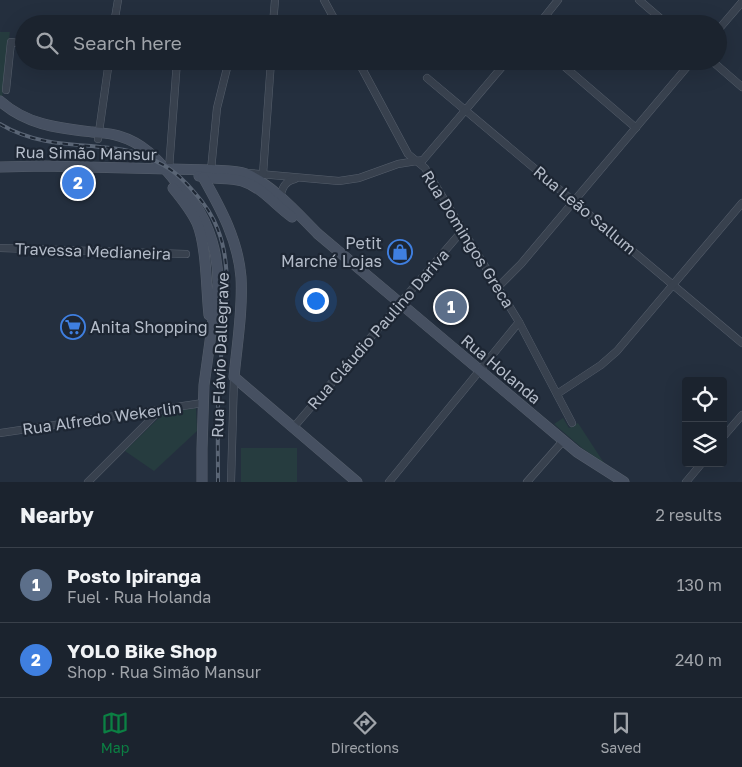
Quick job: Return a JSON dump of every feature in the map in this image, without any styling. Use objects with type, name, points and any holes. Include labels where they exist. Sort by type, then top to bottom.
[{"type":"main road","name":"Rua Flávio Dallegrave","points":[[0,101],[14,112],[37,123],[99,136],[137,148],[166,169],[194,203],[203,218],[214,248],[218,283],[203,403],[202,482]]},
{"type":"main road","name":"Rua Flávio Dallegrave","points":[[0,110],[21,124],[33,129],[51,133],[99,136]]},
{"type":"main road","name":"Rua Simão Mansur","points":[[0,167],[44,166],[166,169],[207,174]]},
{"type":"main road","name":"Rua Flávio Dallegrave","points":[[166,169],[197,224],[202,239],[211,329]]},
{"type":"main road","name":"Rua Simão Mansur","points":[[166,169],[237,176]]},
{"type":"main road","points":[[180,187],[179,178],[186,172]]},
{"type":"main road","name":"Rua Flávio Dallegrave","points":[[207,174],[227,221],[241,276],[234,377]]},
{"type":"main road","name":"Rua Holanda","points":[[237,176],[260,182],[318,234],[563,441],[587,460],[624,482]]},
{"type":"main road","name":"Rua Holanda","points":[[237,176],[318,234]]},
{"type":"main road","points":[[234,377],[357,482]]},
{"type":"street","points":[[116,15],[118,0]]},
{"type":"street","points":[[274,15],[275,0]]},
{"type":"street","points":[[324,0],[332,15]]},
{"type":"street","points":[[546,15],[558,0]]},
{"type":"street","points":[[639,0],[656,15]]},
{"type":"street","points":[[727,20],[742,2]]},
{"type":"street","points":[[6,90],[11,42],[15,43]]},
{"type":"street","points":[[99,136],[108,70]]},
{"type":"street","points":[[166,169],[176,70]]},
{"type":"street","points":[[207,174],[217,108],[226,70]]},
{"type":"street","points":[[263,174],[270,70]]},
{"type":"street","name":"Rua Domingos Greca","points":[[363,70],[408,154],[425,168],[519,322],[572,423]]},
{"type":"street","points":[[418,162],[428,156],[499,70]]},
{"type":"street","points":[[568,70],[636,128]]},
{"type":"street","points":[[498,287],[521,264],[684,70]]},
{"type":"street","points":[[722,70],[742,87]]},
{"type":"street","name":"Rua Leão Sallum","points":[[427,78],[742,343]]},
{"type":"street","name":"Rua Simão Mansur","points":[[237,176],[263,174],[331,181],[349,180],[398,164],[418,162]]},
{"type":"street","points":[[280,198],[283,186],[299,178]]},
{"type":"street","points":[[557,394],[609,358],[742,203]]},
{"type":"street","name":"Rua Cláudio Paulino Dariva","points":[[294,428],[462,231]]},
{"type":"street","name":"Travessa Medianeira","points":[[0,248],[186,254]]},
{"type":"street","points":[[389,482],[519,322]]},
{"type":"street","name":"Rua Flávio Dallegrave","points":[[231,482],[234,377]]},
{"type":"street","name":"Rua Alfredo Wekerlin","points":[[0,433],[203,403]]},
{"type":"street","points":[[88,482],[160,410]]},
{"type":"street","points":[[727,432],[742,415]]},
{"type":"street","points":[[527,482],[563,441]]},
{"type":"street","points":[[686,482],[699,467]]},
{"type":"green space","points":[[0,32],[10,32],[2,98],[0,96]]},
{"type":"green space","points":[[196,408],[197,431],[154,471],[125,451],[165,412]]},
{"type":"green space","points":[[563,418],[569,428],[578,423],[604,463],[582,448],[554,424]]},
{"type":"green space","points":[[241,448],[297,448],[297,482],[241,482]]},
{"type":"railway","points":[[0,124],[11,130],[44,141],[121,149],[148,157],[170,169],[182,179],[211,215],[223,247],[227,283],[218,389],[218,482]]},
{"type":"place","name":"YOLO Bike Shop","points":[[78,183]]},
{"type":"place","name":"Petit Marché Lojas","points":[[400,252]]},
{"type":"place","name":"Posto Ipiranga","points":[[451,307]]},
{"type":"place","name":"Anita Shopping","points":[[73,327]]}]
